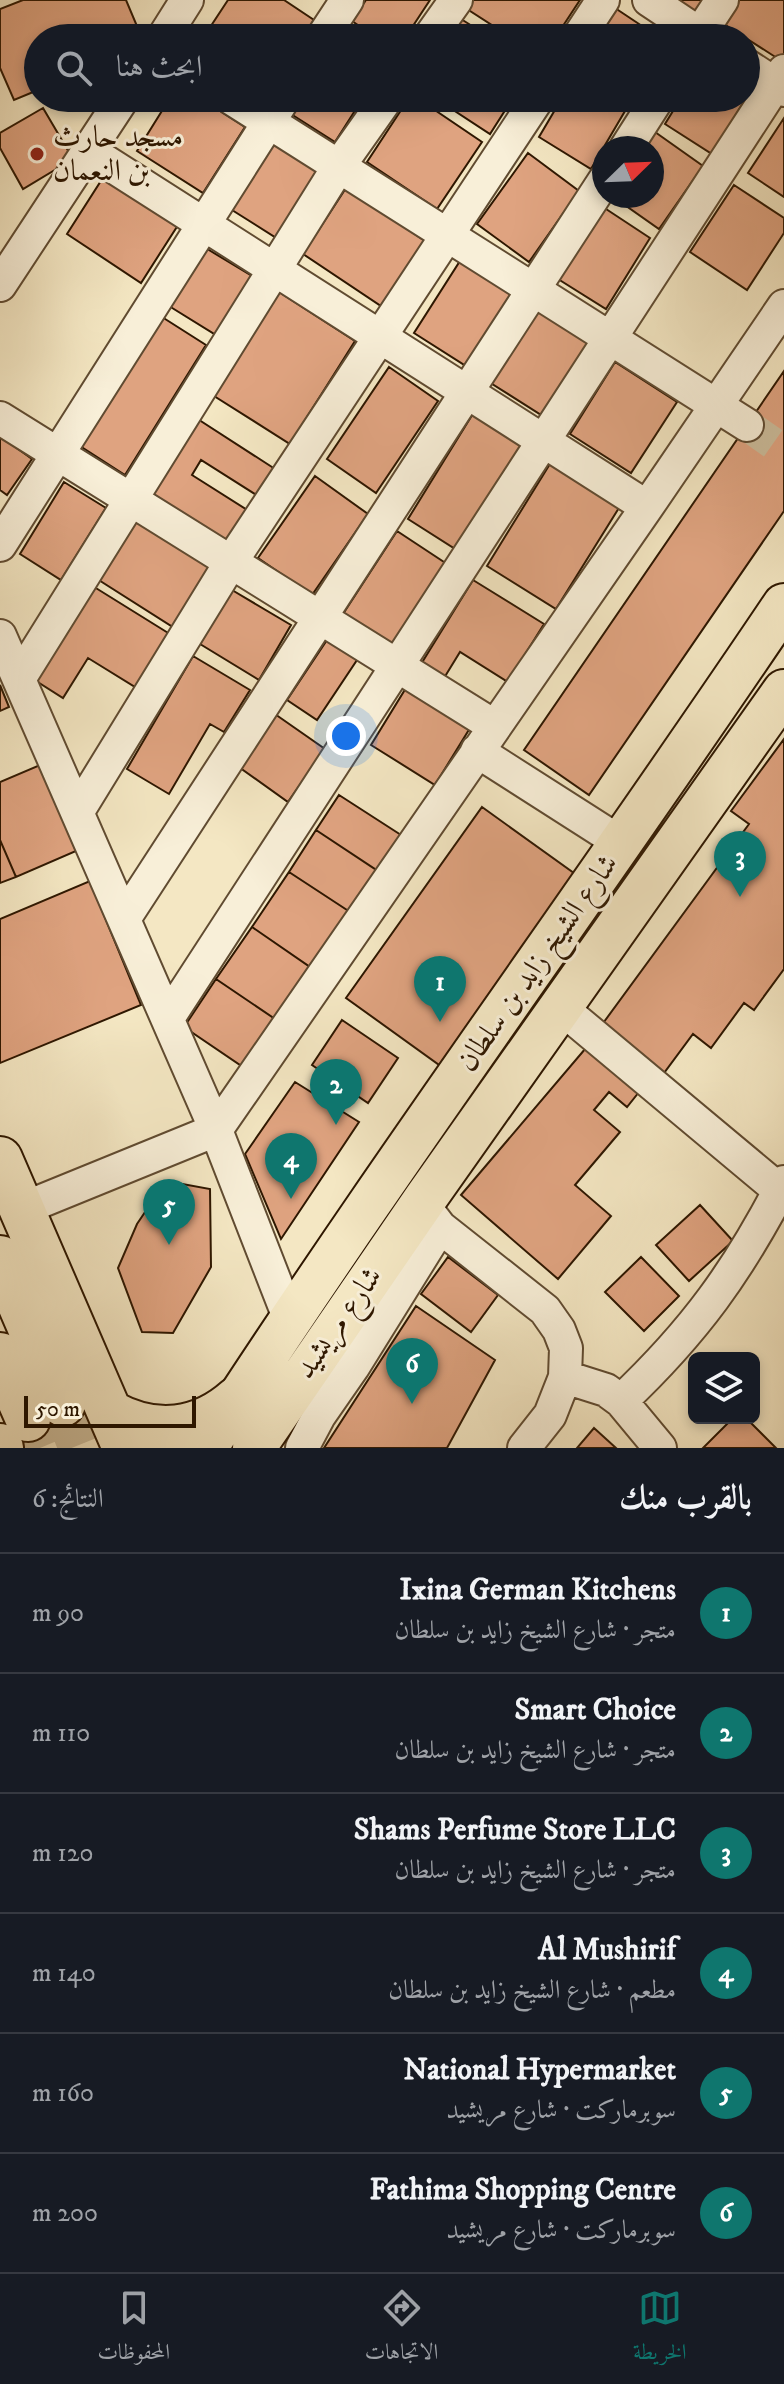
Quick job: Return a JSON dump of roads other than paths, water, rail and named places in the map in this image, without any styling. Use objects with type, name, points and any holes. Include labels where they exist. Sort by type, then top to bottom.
[{"type":"highway","points":[[0,1159],[118,1430],[126,1421],[177,1429],[210,1419],[237,1399]]},
{"type":"highway","points":[[0,1258],[23,1429]]},
{"type":"highway","points":[[0,1355],[23,1429]]},
{"type":"main road","name":"شارع الشيخ زايد بن سلطان","points":[[290,1320],[784,605]]},
{"type":"main road","name":"شارع الشيخ زايد بن سلطان","points":[[432,1213],[560,1007],[780,705]]},
{"type":"main road","name":"شارع مريشيد","points":[[256,1446],[350,1338],[432,1213]]},
{"type":"main road","name":"شارع مريشيد","points":[[206,1448],[290,1320]]},
{"type":"street","points":[[172,24],[187,0]]},
{"type":"street","points":[[331,24],[347,0]]},
{"type":"street","points":[[439,24],[456,0]]},
{"type":"street","points":[[587,24],[603,0]]},
{"type":"street","points":[[649,0],[683,24]]},
{"type":"street","points":[[708,24],[722,0]]},
{"type":"street","points":[[168,1018],[610,338],[781,82],[760,72]]},
{"type":"street","points":[[0,285],[114,112]]},
{"type":"street","points":[[0,545],[275,112]]},
{"type":"street","points":[[278,112],[339,166],[747,425]]},
{"type":"street","points":[[19,679],[339,166],[377,112]]},
{"type":"street","points":[[78,811],[231,562],[529,112]]},
{"type":"street","points":[[634,136],[649,112]]},
{"type":"street","points":[[89,151],[647,507]]},
{"type":"street","points":[[124,919],[592,200]]},
{"type":"street","points":[[22,1209],[216,1130],[784,306]]},
{"type":"street","points":[[0,418],[397,666],[485,739],[621,843]]},
{"type":"street","points":[[0,636],[216,1130],[290,1320]]},
{"type":"street","points":[[560,1007],[782,1189],[711,1304],[673,1349],[621,1401]]},
{"type":"street","points":[[432,1213],[545,1310],[559,1330],[566,1348],[565,1377],[550,1415],[524,1448]]},
{"type":"street","points":[[302,1448],[319,1416],[350,1338]]},
{"type":"street","points":[[565,1377],[606,1390],[621,1401],[660,1448]]},
{"type":"tunnel","points":[[747,425],[784,451]]},
{"type":"tunnel","points":[[63,1404],[81,1448]]},
{"type":"tunnel","points":[[28,1419],[40,1448]]},
{"type":"place","name":"مسجد حارث بن النعمان","points":[[37,154]]},
{"type":"place","name":"Shams Perfume Store LLC","points":[[740,897]]},
{"type":"place","name":"Ixina German Kitchens","points":[[440,1022]]},
{"type":"place","name":"Smart Choice","points":[[336,1125]]},
{"type":"place","name":"Al Mushirif","points":[[291,1199]]},
{"type":"place","name":"National Hypermarket","points":[[169,1245]]},
{"type":"place","name":"Fathima Shopping Centre","points":[[412,1404]]}]
